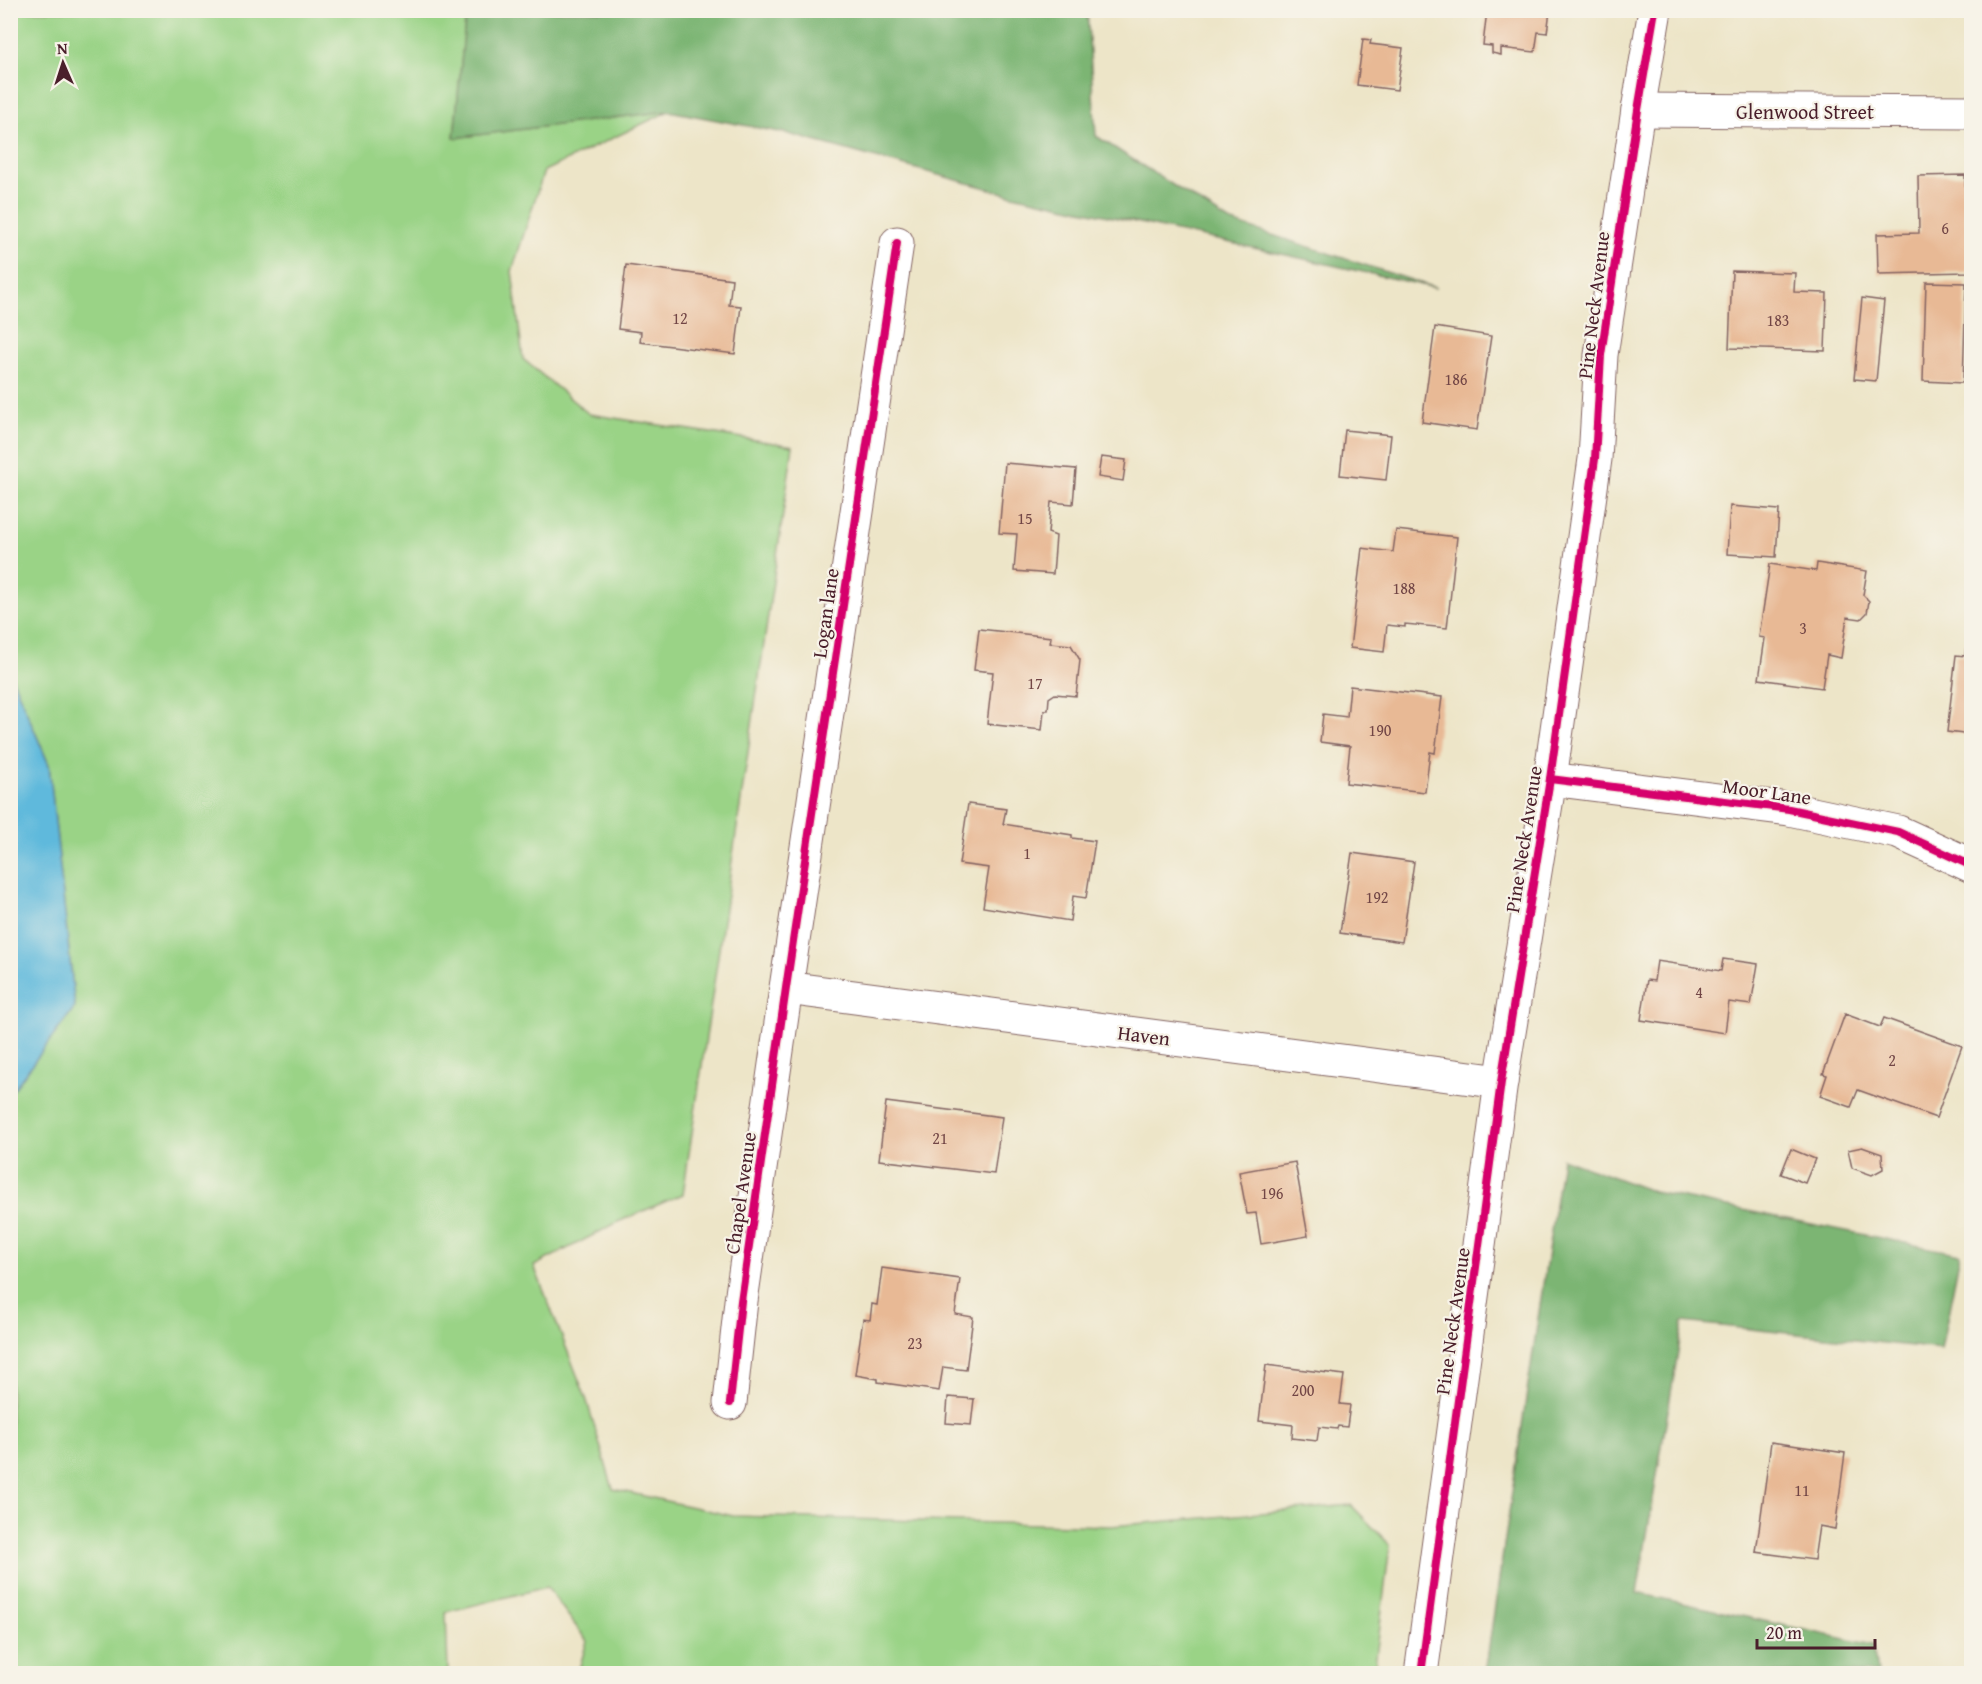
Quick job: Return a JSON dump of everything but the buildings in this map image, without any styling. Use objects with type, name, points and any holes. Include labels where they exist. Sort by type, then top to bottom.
[{"type":"street","name":"Pine Neck Avenue","points":[[1421,1674],[1501,1082],[1550,779],[1595,459],[1601,355],[1655,10]]},
{"type":"street","name":"Glenwood Street","points":[[1638,111],[1971,112]]},
{"type":"street","name":"Logan lane","points":[[786,988],[897,243]]},
{"type":"street","name":"Moor Lane","points":[[1550,779],[1789,809],[1898,832],[1971,866]]},
{"type":"street","name":"Haven","points":[[786,988],[1501,1082]]},
{"type":"street","name":"Chapel Avenue","points":[[730,1403],[741,1301],[786,988]]},
{"type":"green space","points":[[11,11],[466,11],[454,138],[669,111],[544,171],[512,271],[523,359],[589,414],[793,446],[683,1194],[620,1221],[534,1266],[586,1398],[613,1489],[733,1516],[1111,1526],[1351,1505],[1390,1545],[1374,1673],[578,1673],[587,1641],[547,1587],[446,1612],[448,1673],[11,1673],[10,1093],[75,1007],[49,765],[11,675]]},
{"type":"green space","points":[[466,11],[1087,11],[1096,136],[1229,221],[1436,288],[1008,194],[785,133],[669,111],[454,138]]},
{"type":"green space","points":[[1562,1158],[1654,1192],[1960,1254],[1941,1349],[1683,1322],[1637,1593],[1873,1645],[1877,1673],[1485,1673]]},
{"type":"water","points":[[11,675],[49,765],[75,1007],[11,1093]]},
{"type":"cycle path","points":[[1421,1674],[1501,1082],[1550,779],[1595,459],[1601,355],[1655,10]]},
{"type":"cycle path","points":[[730,1403],[741,1301],[786,988],[897,243]]},
{"type":"cycle path","points":[[1550,779],[1789,809],[1898,832],[1972,866]]}]
